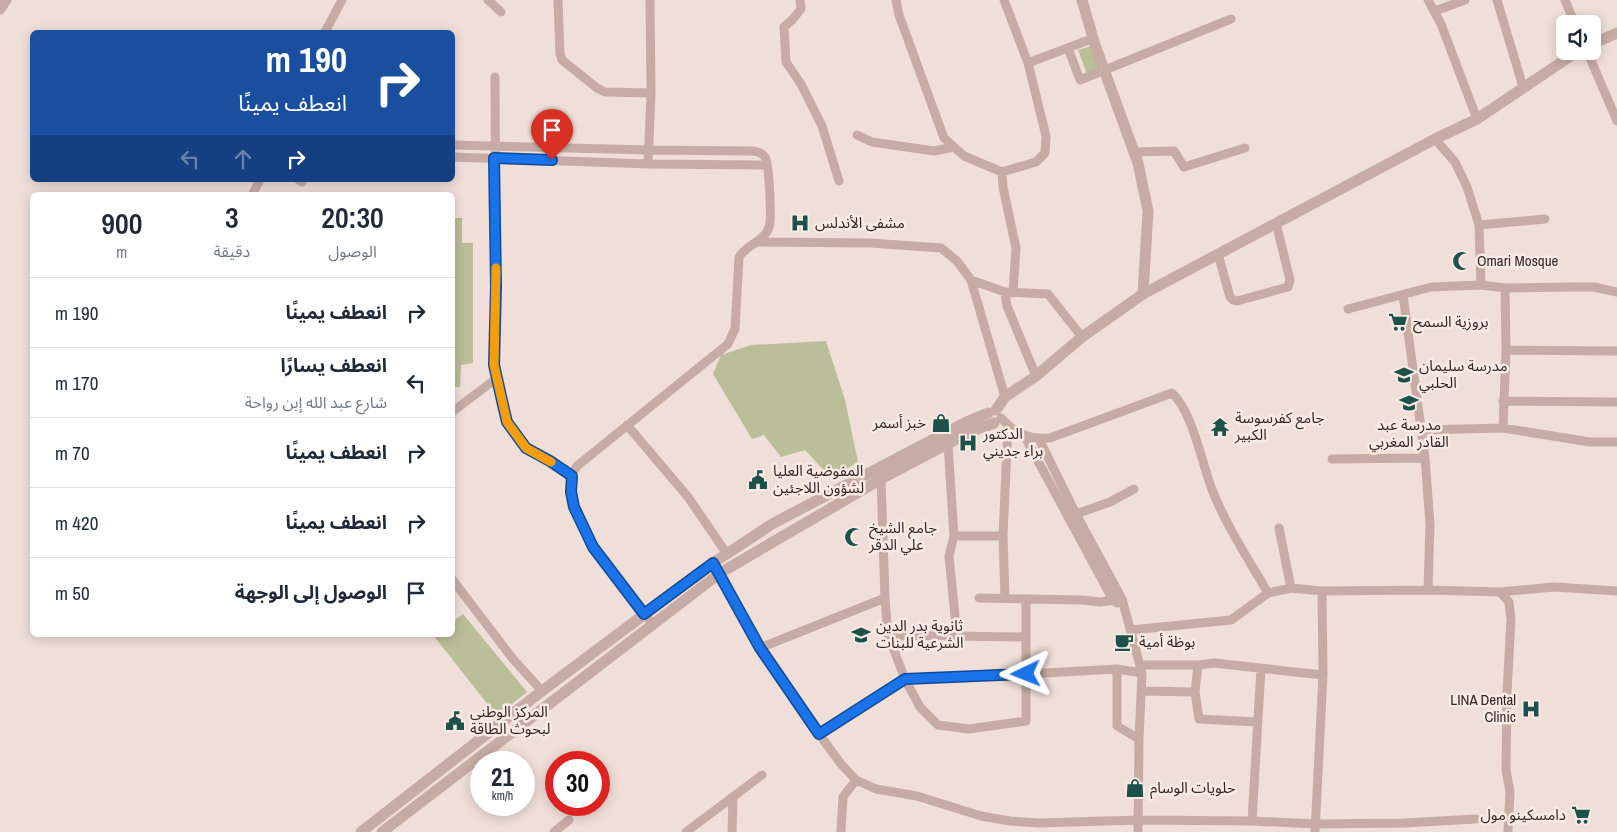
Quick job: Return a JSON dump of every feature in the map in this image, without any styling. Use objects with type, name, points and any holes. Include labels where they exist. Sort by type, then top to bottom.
[{"type":"street","points":[[0,9],[6,0]]},
{"type":"street","points":[[326,30],[342,0]]},
{"type":"street","points":[[488,0],[501,12]]},
{"type":"street","points":[[558,0],[560,54],[562,60],[597,88],[605,92],[651,93]]},
{"type":"street","points":[[648,164],[651,93],[650,0]]},
{"type":"street","points":[[800,0],[801,9],[784,27],[786,62],[822,126],[839,180]]},
{"type":"street","points":[[896,0],[899,15],[944,138],[964,156],[1002,172],[1036,162],[1045,153],[1046,136],[1028,63],[1004,0]]},
{"type":"street","points":[[1082,0],[1104,71],[1138,163],[1148,210],[1143,294]]},
{"type":"street","points":[[1428,0],[1454,55],[1477,119]]},
{"type":"street","points":[[1435,12],[1465,0]]},
{"type":"street","points":[[1498,0],[1523,87]]},
{"type":"street","points":[[1565,0],[1571,15]]},
{"type":"street","points":[[1068,48],[1080,80],[1231,19]]},
{"type":"street","points":[[1601,40],[1617,33]]},
{"type":"street","points":[[1028,63],[1094,38]]},
{"type":"street","points":[[1005,598],[997,418],[1005,397],[1036,376],[1082,337],[1143,294],[1435,139],[1477,119],[1564,60]]},
{"type":"street","points":[[1591,60],[1617,121]]},
{"type":"street","points":[[495,77],[496,286],[494,365],[507,422],[526,448],[572,476]]},
{"type":"street","points":[[857,135],[872,142],[934,151],[954,147]]},
{"type":"street","points":[[1435,139],[1455,162],[1467,187],[1479,225],[1480,285]]},
{"type":"street","points":[[455,145],[756,151],[764,156],[767,165],[770,227],[758,242],[743,251],[739,257],[735,329],[728,344],[577,466],[572,476],[571,492],[574,507],[593,547],[653,624]]},
{"type":"street","points":[[1133,152],[1174,151],[1184,167],[1245,148]]},
{"type":"street","points":[[455,157],[648,164],[767,165]]},
{"type":"street","points":[[1002,172],[1003,187],[1016,248],[1007,306],[1036,376]]},
{"type":"street","points":[[1479,225],[1545,219]]},
{"type":"street","points":[[1218,254],[1230,297],[1233,300],[1237,301],[1288,287],[1290,280],[1276,223]]},
{"type":"street","points":[[758,242],[871,242],[941,248],[958,261],[971,280],[1005,397]]},
{"type":"street","points":[[971,280],[1009,292],[1048,294],[1082,337]]},
{"type":"street","points":[[1348,309],[1431,287],[1480,285],[1505,288],[1570,286],[1594,287],[1617,292]]},
{"type":"street","points":[[1503,428],[1506,350],[1505,288]]},
{"type":"street","points":[[1403,294],[1425,458],[1430,524],[1428,590]]},
{"type":"street","points":[[1506,350],[1617,351]]},
{"type":"street","points":[[455,410],[497,378]]},
{"type":"street","points":[[361,832],[542,691],[713,563],[772,524],[966,422],[997,418],[1026,437],[1050,438],[1172,393],[1188,417],[1213,492],[1236,538],[1268,593]]},
{"type":"street","points":[[1503,401],[1617,402]]},
{"type":"street","points":[[382,832],[720,573],[881,479],[997,418]]},
{"type":"street","points":[[628,426],[688,497],[727,554]]},
{"type":"street","points":[[1421,430],[1503,428],[1590,442],[1617,442]]},
{"type":"street","points":[[1026,437],[1113,600],[1125,609]]},
{"type":"street","points":[[1039,439],[1076,514],[1122,599],[1141,669],[1138,832]]},
{"type":"street","points":[[948,444],[954,536],[949,556],[957,636]]},
{"type":"street","points":[[1332,458],[1425,458]]},
{"type":"street","points":[[881,479],[888,635],[905,679],[920,707],[938,726],[969,729],[1026,721],[1026,599]]},
{"type":"street","points":[[1076,514],[1110,502],[1134,489]]},
{"type":"street","points":[[1279,528],[1291,588]]},
{"type":"street","points":[[954,536],[1003,536]]},
{"type":"street","points":[[713,563],[760,648],[819,734],[841,764],[856,780],[876,789],[916,796],[981,816],[1010,821],[1040,823],[1138,820],[1252,821],[1315,828],[1476,819]]},
{"type":"street","points":[[455,583],[513,659],[542,691]]},
{"type":"street","points":[[1131,630],[1231,620],[1268,593],[1291,588],[1322,591],[1428,590],[1500,592],[1554,587],[1617,591]]},
{"type":"street","points":[[1315,828],[1323,675],[1322,591]]},
{"type":"street","points":[[1500,592],[1509,602],[1511,619],[1507,693],[1506,770],[1510,791],[1508,832]]},
{"type":"street","points":[[760,648],[885,598]]},
{"type":"street","points":[[979,598],[1101,602],[1113,600]]},
{"type":"street","points":[[888,635],[1026,637]]},
{"type":"street","points":[[819,734],[905,679],[1141,669],[1214,663],[1323,675]]},
{"type":"street","points":[[1198,665],[1196,692],[1200,719],[1257,722]]},
{"type":"street","points":[[1252,821],[1261,668]]},
{"type":"street","points":[[1117,669],[1116,726],[1139,739]]},
{"type":"street","points":[[1142,691],[1196,692]]},
{"type":"street","points":[[686,832],[762,775]]},
{"type":"street","points":[[840,832],[843,797],[856,780]]},
{"type":"street","points":[[732,832],[733,797]]},
{"type":"street","points":[[554,832],[569,820]]},
{"type":"green space","points":[[1095,45],[1103,68],[1087,74],[1078,50]]},
{"type":"green space","points":[[455,218],[462,218],[462,243],[473,243],[473,363],[461,365],[460,387],[455,387]]},
{"type":"green space","points":[[826,341],[845,400],[858,462],[831,478],[805,450],[781,457],[764,435],[752,439],[713,374],[721,355],[751,345]]},
{"type":"green space","points":[[463,614],[527,692],[497,716],[435,637],[455,637],[455,620]]},
{"type":"slow traffic","points":[[496,268],[494,365],[507,422],[526,448],[551,462]]},
{"type":"place","name":"مشفى الأندلس","points":[[800,223]]},
{"type":"place","name":"Omari Mosque","points":[[1462,261]]},
{"type":"place","name":"بروزية السمح","points":[[1398,322]]},
{"type":"place","name":"مدرسة سليمان الحلبي","points":[[1404,375]]},
{"type":"place","name":"مدرسة عبد القادر المغربي","points":[[1409,403]]},
{"type":"place","name":"خبز أسمر","points":[[941,423]]},
{"type":"place","name":"جامع كفرسوسة الكبير","points":[[1220,427]]},
{"type":"place","name":"الدكتور براء جديني","points":[[968,443]]},
{"type":"place","name":"المفوضية العليا لشؤون اللاجئين","points":[[758,480]]},
{"type":"place","name":"جامع الشيخ علي الدقر","points":[[854,537]]},
{"type":"place","name":"ثانوية بدر الدين الشرعية للبنات","points":[[861,635]]},
{"type":"place","name":"بوظة أمية","points":[[1124,642]]},
{"type":"place","name":"LINA Dental Clinic","points":[[1531,709]]},
{"type":"place","name":"المركز الوطني لبحوث الطاقة","points":[[455,721]]},
{"type":"place","name":"حلويات الوسام","points":[[1135,788]]},
{"type":"place","name":"دامسكينو مول","points":[[1581,815]]},
{"type":"route","points":[[552,160],[494,158],[496,286],[494,365],[507,422],[526,448],[572,476],[571,492],[574,507],[593,547],[644,614],[713,563],[760,648],[819,734],[905,679],[1026,674]]}]
